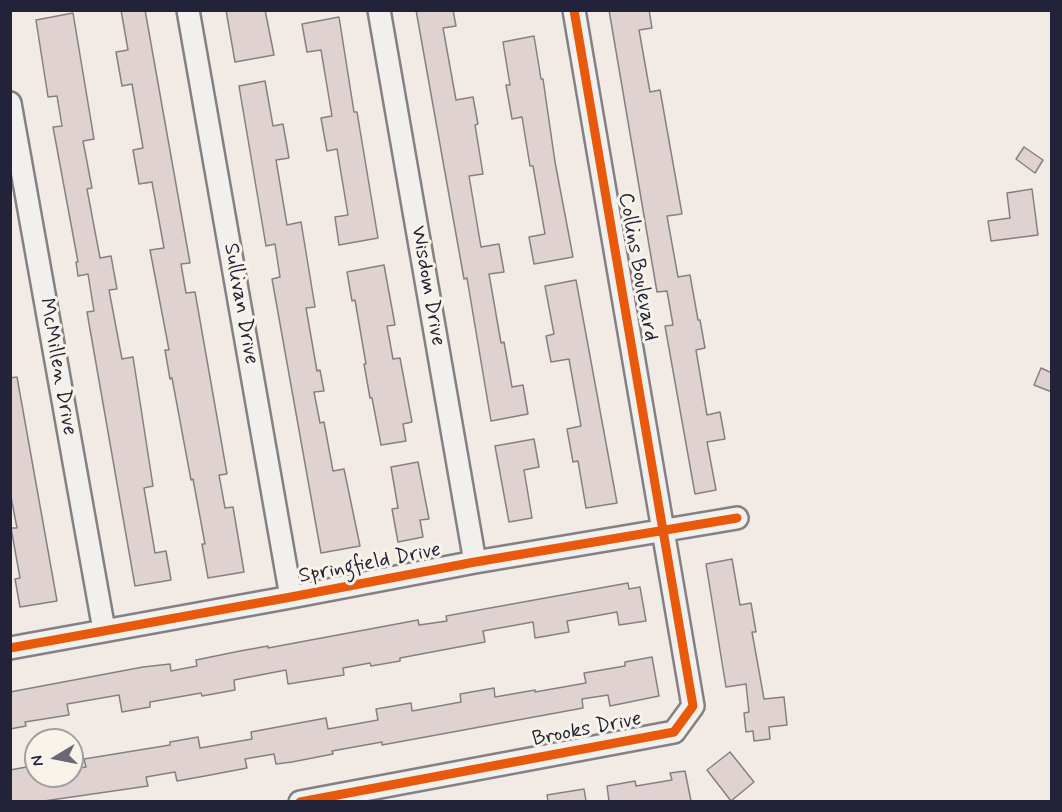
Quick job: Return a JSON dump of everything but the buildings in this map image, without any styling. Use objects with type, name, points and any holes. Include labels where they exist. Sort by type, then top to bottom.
[{"type":"street","name":"Sullivan Drive","points":[[188,10],[291,597]]},
{"type":"street","name":"Wisdom Drive","points":[[379,10],[475,562]]},
{"type":"street","name":"Collins Boulevard","points":[[574,10],[663,530]]},
{"type":"street","name":"McMillen Drive","points":[[10,103],[104,630]]},
{"type":"street","name":"Springfield Drive","points":[[10,648],[475,562],[737,518]]},
{"type":"street","name":"Brooks Drive","points":[[300,801],[674,732],[693,706],[663,530]]},
{"type":"cycle path","points":[[300,802],[674,732],[693,706],[574,10]]},
{"type":"cycle path","points":[[10,648],[475,562],[737,518]]}]
